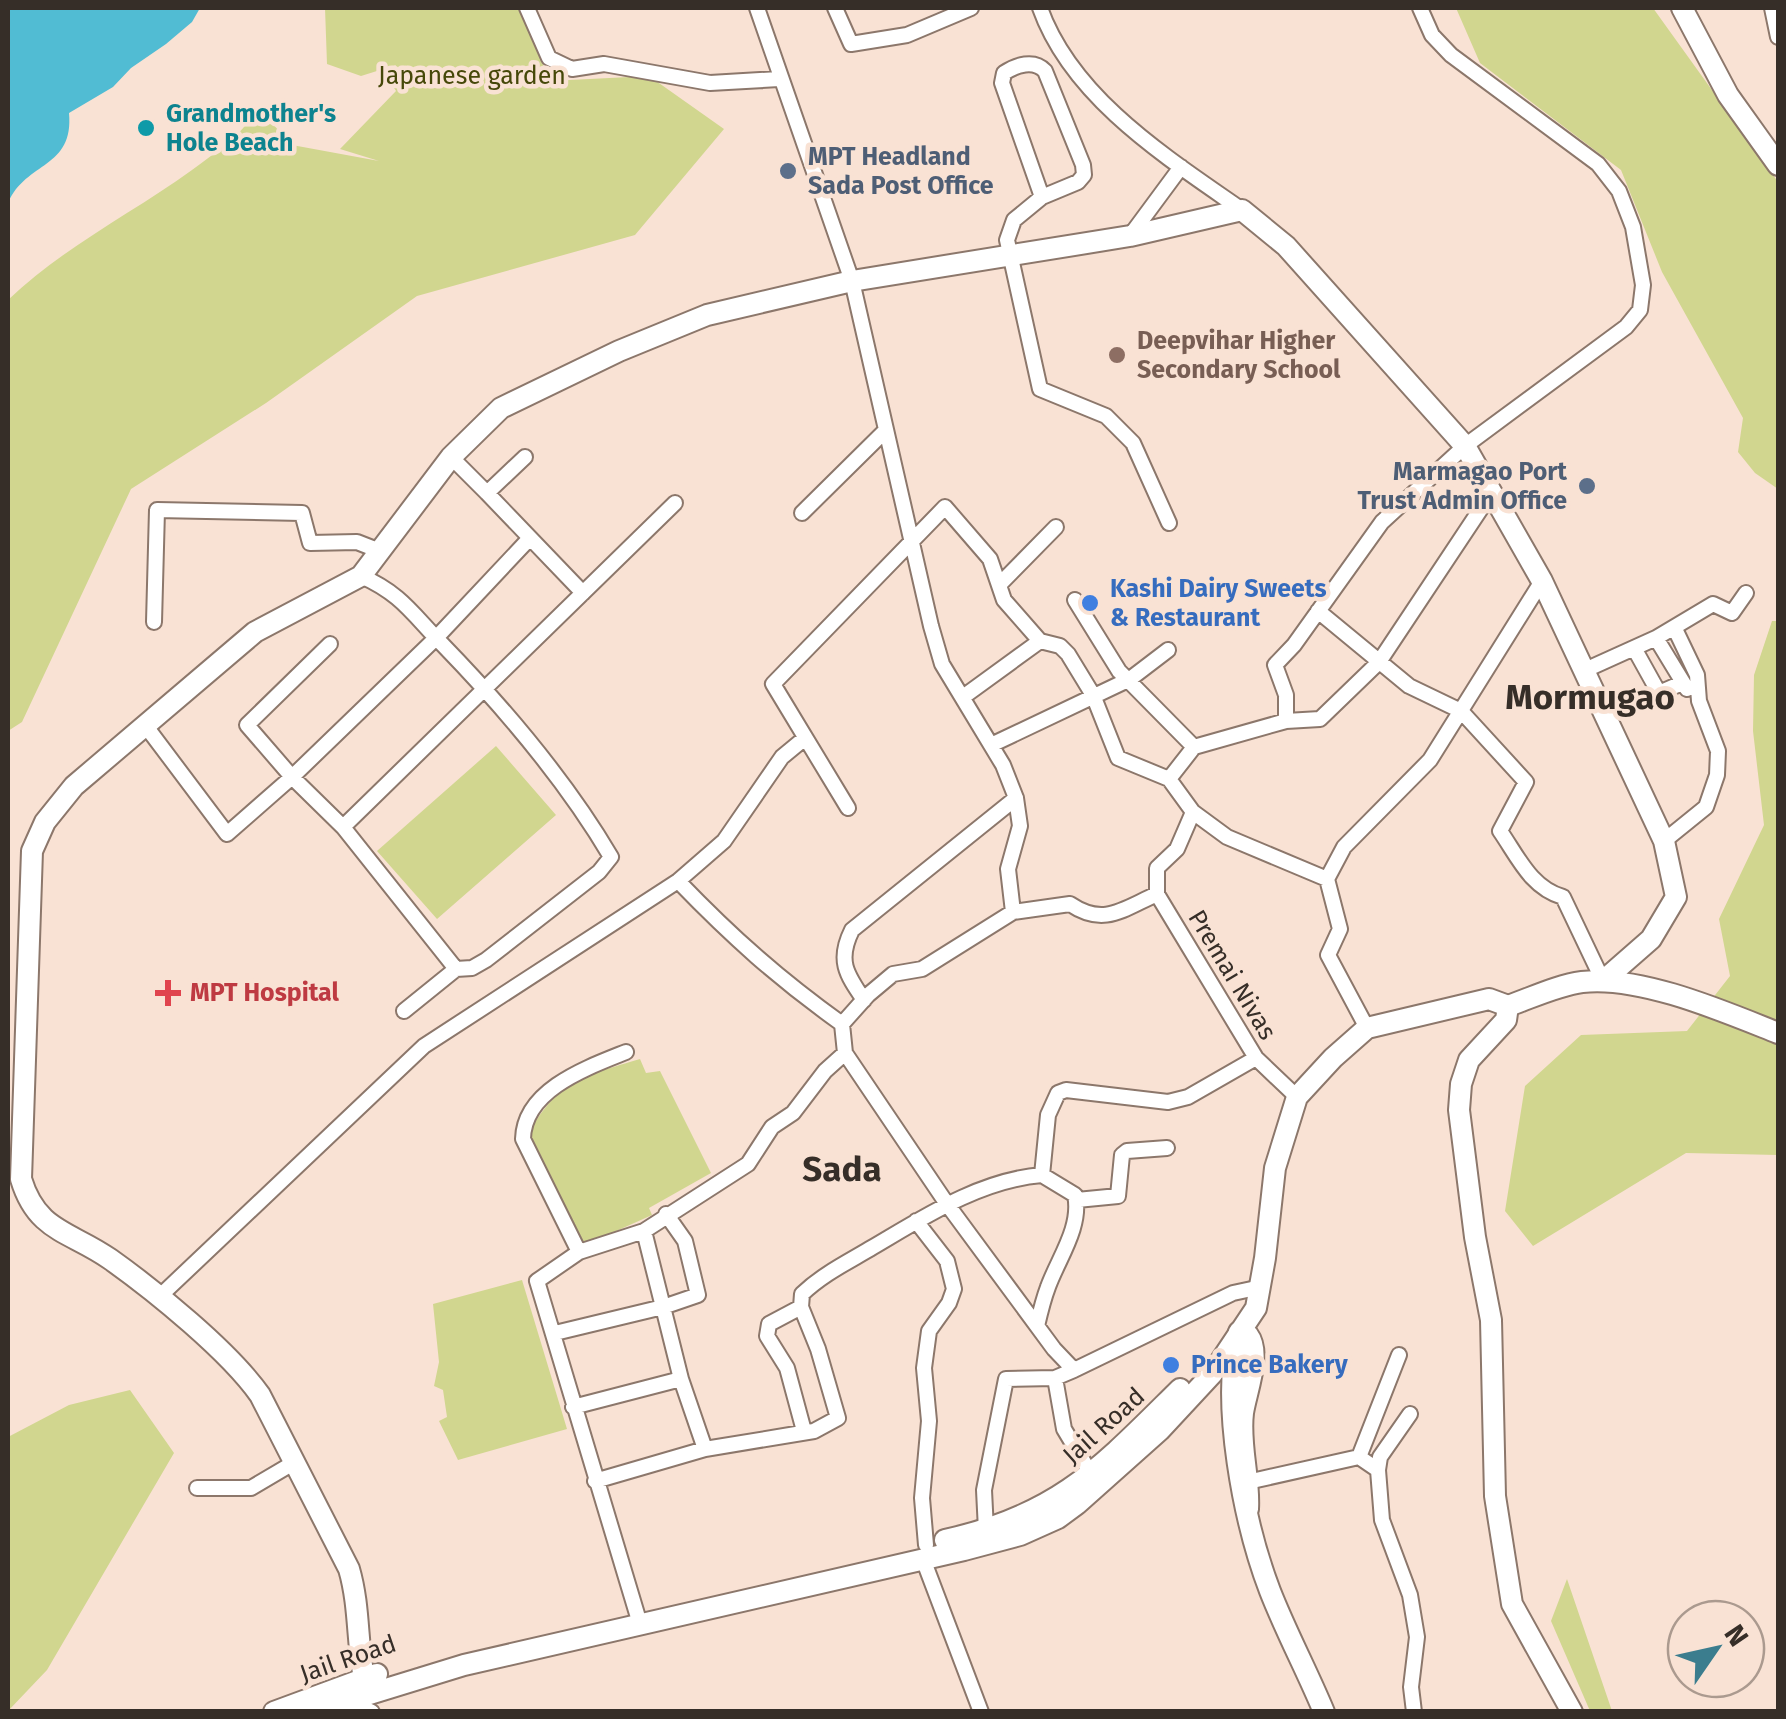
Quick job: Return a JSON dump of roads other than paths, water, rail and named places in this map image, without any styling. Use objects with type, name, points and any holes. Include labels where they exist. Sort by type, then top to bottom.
[{"type":"street","points":[[527,8],[549,58],[572,69],[604,64],[710,83],[779,80]]},
{"type":"street","points":[[756,8],[852,281],[942,664],[991,746],[1016,798],[1020,826],[1008,869],[1013,912],[922,969],[893,974],[842,1024],[845,1053],[946,1204],[1074,1370]]},
{"type":"street","points":[[835,8],[851,44],[907,35],[971,8]]},
{"type":"street","points":[[1040,8],[1049,34],[1072,69],[1105,104],[1181,167],[1286,246],[1465,446],[1494,494],[1542,582],[1664,841],[1676,898],[1651,938],[1604,981]]},
{"type":"street","points":[[1286,721],[1286,694],[1274,665],[1382,522],[1465,446],[1626,327],[1640,310],[1643,285],[1633,227],[1619,192],[1598,164],[1450,55],[1432,35],[1420,8]]},
{"type":"street","points":[[1682,8],[1728,95],[1778,165]]},
{"type":"street","points":[[1772,8],[1778,36]]},
{"type":"street","points":[[1042,197],[1002,83],[1004,73],[1031,63],[1044,71],[1084,174],[1078,182],[1042,197],[1009,227],[1010,256],[1040,390],[1106,416],[1133,443],[1169,523]]},
{"type":"street","points":[[1130,236],[1181,167]]},
{"type":"street","points":[[342,1693],[367,1694],[350,1569],[260,1395],[243,1371],[158,1298],[109,1259],[46,1222],[28,1202],[21,1179],[32,851],[45,822],[74,786],[255,632],[361,576],[451,458],[501,408],[619,351],[707,315],[852,281],[1130,236],[1242,210]]},
{"type":"street","points":[[802,513],[886,430]]},
{"type":"street","points":[[488,493],[525,457]]},
{"type":"street","points":[[451,458],[583,593]]},
{"type":"street","points":[[1169,779],[1194,747],[1286,721],[1320,719],[1379,662],[1494,494]]},
{"type":"street","points":[[343,826],[675,502]]},
{"type":"street","points":[[848,808],[773,684],[945,507],[990,559],[1004,600],[1040,641],[1060,646],[1092,695],[1118,758],[1169,779],[1194,812],[1228,838],[1327,879]]},
{"type":"street","points":[[154,622],[157,510],[302,513],[310,544],[357,542],[380,551]]},
{"type":"street","points":[[999,585],[1056,526]]},
{"type":"street","points":[[145,725],[228,834],[292,778],[436,638],[530,538]]},
{"type":"street","points":[[361,576],[388,588],[486,690],[578,802],[611,857],[599,872],[486,960],[472,968],[456,969],[404,1011]]},
{"type":"street","points":[[1367,1028],[1328,954],[1340,929],[1327,879],[1344,847],[1430,760],[1542,582]]},
{"type":"street","points":[[1583,671],[1675,629],[1712,604],[1732,613],[1746,593]]},
{"type":"street","points":[[1075,600],[1119,672],[1194,747]]},
{"type":"street","points":[[1318,611],[1410,686],[1460,711],[1526,782],[1500,831],[1532,879],[1546,892],[1563,897],[1604,981]]},
{"type":"street","points":[[1664,841],[1706,807],[1716,775],[1718,751],[1699,701],[1696,675],[1675,629]]},
{"type":"street","points":[[1656,638],[1682,683],[1699,701]]},
{"type":"street","points":[[963,697],[1040,641]]},
{"type":"street","points":[[330,644],[248,724],[292,778],[343,826],[456,969]]},
{"type":"street","points":[[1634,648],[1659,693],[1682,683]]},
{"type":"street","points":[[991,746],[1130,679],[1168,650]]},
{"type":"street","points":[[158,1298],[424,1046],[678,881],[724,841],[782,757],[805,738]]},
{"type":"street","points":[[864,1000],[847,975],[845,964],[843,947],[852,930],[1016,798]]},
{"type":"street","points":[[1157,894],[1156,868],[1176,849],[1194,812]]},
{"type":"street","points":[[678,881],[734,940],[780,980],[842,1024]]},
{"type":"street","name":"Premai Nivas","points":[[1013,912],[1070,904],[1088,916],[1106,916],[1157,894],[1256,1058],[1297,1097]]},
{"type":"street","points":[[1324,1712],[1269,1589],[1248,1510],[1232,1422],[1231,1374],[1239,1332],[1256,1308],[1275,1168],[1297,1097],[1332,1058],[1367,1028],[1489,999],[1508,1006],[1579,982],[1604,981],[1686,997],[1778,1033]]},
{"type":"street","points":[[1508,1006],[1506,1020],[1470,1060],[1461,1084],[1459,1110],[1475,1237],[1492,1320],[1494,1496],[1512,1604],[1572,1712]]},
{"type":"street","points":[[578,1252],[523,1140],[524,1120],[538,1100],[581,1070],[626,1052]]},
{"type":"street","points":[[638,1617],[573,1408],[555,1333],[536,1281],[578,1252],[644,1230],[748,1164],[772,1126],[793,1113],[824,1071],[845,1053]]},
{"type":"street","points":[[1042,1175],[1048,1115],[1058,1093],[1066,1090],[1168,1102],[1188,1097],[1256,1058]]},
{"type":"street","points":[[1076,1200],[1118,1196],[1122,1156],[1127,1151],[1167,1148]]},
{"type":"street","points":[[596,1480],[706,1449],[814,1430],[838,1418],[801,1306],[802,1294],[821,1276],[946,1204],[1042,1175],[1075,1195],[1076,1200],[1066,1251],[1049,1282],[1037,1326]]},
{"type":"street","points":[[555,1333],[663,1308],[698,1295],[685,1242],[666,1214]]},
{"type":"street","points":[[916,1222],[947,1260],[954,1289],[950,1303],[929,1332],[924,1368],[929,1421],[922,1498],[925,1552],[982,1712]]},
{"type":"street","points":[[644,1230],[681,1379],[706,1449]]},
{"type":"street","points":[[986,1530],[984,1490],[1006,1379],[1055,1378],[1233,1293],[1260,1288]]},
{"type":"street","points":[[801,1306],[769,1324],[767,1336],[787,1368],[804,1431]]},
{"type":"street","name":"Jail Road","points":[[274,1712],[342,1693],[367,1694],[442,1656],[1020,1535],[1058,1518],[1077,1504],[1160,1430],[1212,1374],[1239,1332]]},
{"type":"street","name":"Jail Road","points":[[925,1552],[1040,1509],[1092,1474],[1228,1338],[1239,1332]]},
{"type":"street","points":[[1359,1457],[1399,1355]]},
{"type":"street","points":[[1055,1378],[1064,1429],[1092,1474]]},
{"type":"street","points":[[573,1408],[681,1379]]},
{"type":"street","points":[[1410,1414],[1380,1457],[1378,1470],[1382,1520],[1410,1595],[1416,1637],[1411,1687],[1414,1712]]},
{"type":"street","points":[[1245,1483],[1359,1457],[1378,1470]]},
{"type":"street","points":[[196,1488],[251,1488],[295,1462]]},
{"type":"street","name":"Jail Road","points":[[312,1712],[342,1693]]},
{"type":"water","points":[[8,8],[200,8],[192,22],[131,68],[113,87],[69,113],[64,145],[16,189],[8,203]]},
{"type":"place","name":"Grandmother's Hole Beach","points":[[146,128]]},
{"type":"place","name":"MPT Headland Sada Post Office","points":[[788,171]]},
{"type":"place","name":"Deepvihar Higher Secondary School","points":[[1117,355]]},
{"type":"place","name":"Marmagao Port Trust Admin Office","points":[[1587,486]]},
{"type":"place","name":"Kashi Dairy Sweets & Restaurant","points":[[1090,603]]},
{"type":"place","name":"MPT Hospital","points":[[168,993]]},
{"type":"place","name":"Prince Bakery","points":[[1171,1365]]},
{"type":"district","name":"Mormugao","points":[[1590,697]]},
{"type":"district","name":"Sada","points":[[842,1169]]},
{"type":"park label","name":"Japanese garden","points":[[472,76]]}]
